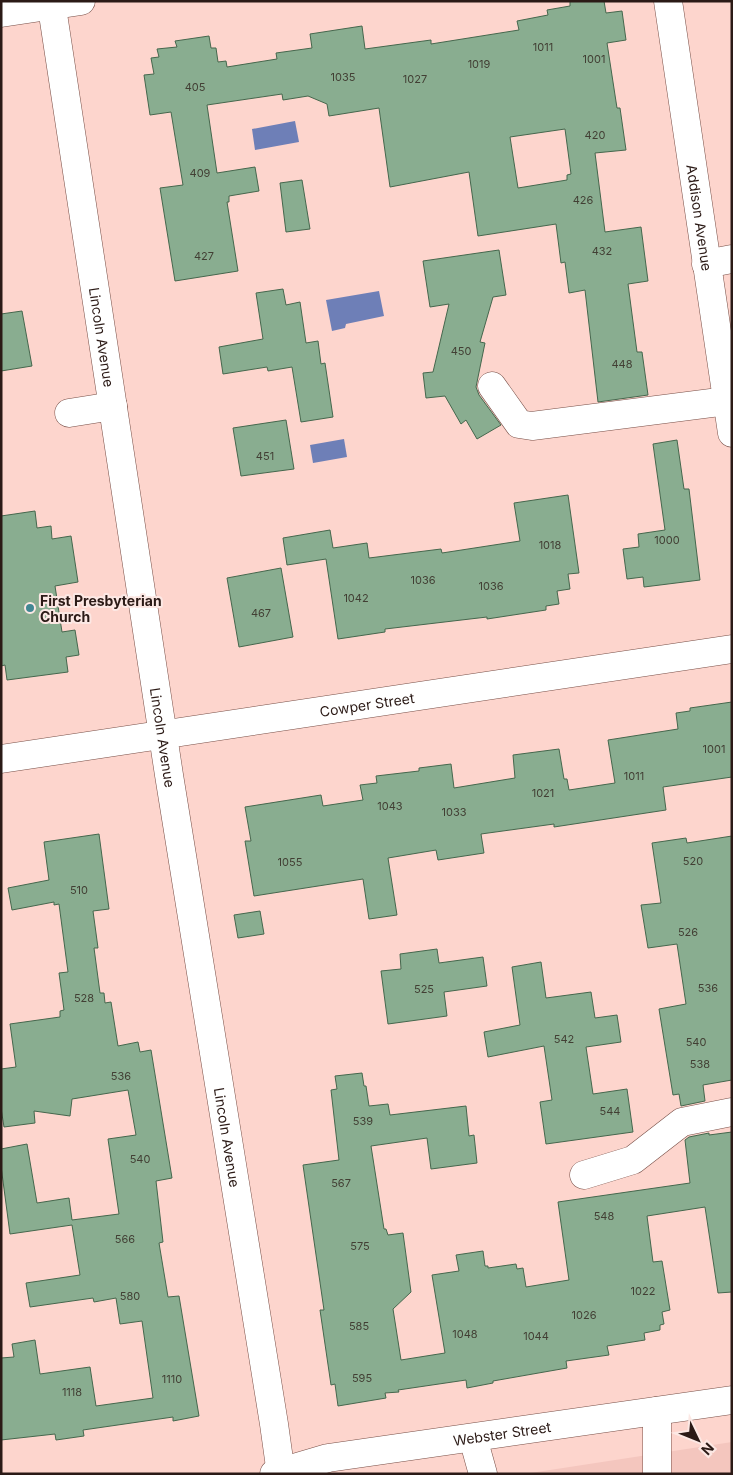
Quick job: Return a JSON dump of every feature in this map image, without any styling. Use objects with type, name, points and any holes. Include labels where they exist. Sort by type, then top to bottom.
[{"type":"street","points":[[1,13],[81,1]]},
{"type":"street","name":"Addison Avenue","points":[[668,1],[719,262],[727,402],[732,433]]},
{"type":"street","name":"Lincoln Avenue","points":[[52,4],[163,734],[274,1424],[278,1473]]},
{"type":"street","points":[[492,386],[519,424],[532,426],[727,402]]},
{"type":"street","points":[[69,413],[113,406]]},
{"type":"street","name":"Cowper Street","points":[[1,759],[732,649]]},
{"type":"street","points":[[584,1175],[633,1160],[682,1122],[732,1112]]},
{"type":"street","name":"Webster Street","points":[[278,1473],[328,1458],[732,1400]]},
{"type":"street","points":[[657,1411],[657,1474]]},
{"type":"street","points":[[473,1438],[483,1474]]},
{"type":"shaded area","points":[[732,1442],[732,1474],[524,1474]]},
{"type":"water","points":[[295,121],[299,142],[255,150],[252,129]]},
{"type":"water","points":[[379,291],[384,316],[346,324],[345,328],[332,331],[326,300]]},
{"type":"water","points":[[344,439],[347,457],[313,463],[310,445]]},
{"type":"building","points":[[570,1],[604,1],[606,13],[622,11],[626,40],[607,43],[617,108],[620,108],[626,150],[595,153],[605,232],[641,227],[648,281],[628,284],[637,352],[642,352],[648,395],[598,402],[585,290],[569,293],[565,262],[561,263],[556,224],[478,236],[469,172],[390,187],[379,108],[329,116],[327,104],[308,96],[283,100],[282,94],[207,105],[217,173],[255,167],[259,191],[229,196],[229,202],[227,202],[238,271],[175,281],[160,188],[183,185],[171,112],[150,115],[144,75],[154,74],[151,58],[159,57],[157,49],[177,47],[175,41],[209,36],[211,48],[216,48],[218,62],[226,61],[227,67],[277,59],[276,53],[312,48],[310,34],[362,26],[365,49],[431,40],[431,44],[519,30],[517,21],[548,15],[547,10],[570,6]],"holes":[[[565,129],[571,174],[567,175],[567,180],[518,188],[510,137]]]},
{"type":"building","points":[[302,180],[310,229],[286,232],[280,183]]},
{"type":"building","points":[[499,250],[506,295],[493,297],[480,342],[485,343],[476,387],[479,395],[501,425],[477,439],[466,420],[461,424],[445,396],[426,398],[423,373],[433,372],[449,304],[430,307],[423,261]]},
{"type":"building","points":[[283,289],[286,305],[300,302],[306,343],[318,341],[321,364],[325,363],[333,417],[301,422],[292,367],[268,371],[267,367],[223,374],[219,347],[263,339],[256,293]]},
{"type":"building","points":[[22,311],[32,366],[1,371],[1,314]]},
{"type":"building","points":[[286,420],[294,469],[241,476],[233,428]]},
{"type":"building","points":[[677,440],[684,489],[689,489],[700,580],[644,587],[643,577],[627,579],[623,549],[639,547],[638,534],[665,530],[653,444]]},
{"type":"building","points":[[568,495],[579,573],[568,574],[570,589],[557,591],[559,604],[546,606],[546,610],[487,619],[487,617],[385,629],[385,632],[338,639],[326,559],[287,565],[283,538],[330,530],[333,548],[367,543],[369,558],[441,549],[442,553],[520,541],[514,503]]},
{"type":"building","name":"First Presbyterian Church","points":[[35,511],[37,528],[51,526],[52,539],[71,536],[78,582],[55,586],[62,632],[75,630],[79,655],[66,657],[68,672],[7,680],[5,665],[1,666],[1,516]]},
{"type":"building","points":[[281,568],[293,637],[239,647],[227,578]]},
{"type":"building","points":[[732,702],[732,777],[663,787],[666,810],[554,827],[554,824],[481,834],[484,853],[438,860],[436,850],[388,858],[397,915],[369,919],[363,879],[254,896],[245,841],[251,841],[245,807],[321,795],[323,806],[363,800],[360,785],[377,783],[376,776],[419,771],[419,768],[451,764],[454,788],[515,778],[513,755],[559,749],[564,779],[567,779],[569,790],[615,783],[608,740],[678,729],[676,713],[690,711],[690,708]]},
{"type":"building","points":[[99,834],[109,909],[93,911],[98,948],[94,948],[100,993],[104,993],[105,1003],[111,1002],[118,1046],[138,1042],[140,1052],[151,1050],[172,1178],[156,1181],[163,1242],[159,1243],[168,1297],[179,1296],[199,1416],[173,1421],[173,1417],[83,1430],[84,1436],[56,1440],[55,1434],[1,1440],[1,1358],[14,1357],[12,1344],[35,1340],[40,1374],[90,1367],[96,1406],[153,1398],[142,1321],[120,1324],[116,1298],[94,1302],[93,1298],[30,1307],[26,1283],[80,1275],[72,1225],[10,1234],[1,1166],[1,1149],[27,1144],[37,1203],[69,1198],[72,1220],[119,1214],[108,1139],[136,1135],[128,1090],[72,1099],[70,1116],[34,1111],[35,1123],[4,1127],[1,1108],[1,1069],[16,1067],[10,1024],[60,1017],[60,1011],[64,1010],[59,973],[68,972],[59,904],[54,905],[54,902],[12,910],[8,888],[49,880],[44,842]]},
{"type":"building","points":[[732,836],[732,1080],[703,1085],[705,1101],[681,1106],[679,1094],[673,1095],[659,1009],[686,1004],[677,944],[648,948],[641,905],[661,903],[652,843],[686,838],[687,843]]},
{"type":"building","points":[[260,911],[264,934],[238,938],[234,915]]},
{"type":"building","points":[[437,949],[439,963],[483,957],[487,986],[444,992],[447,1016],[388,1024],[381,971],[401,969],[400,954]]},
{"type":"building","points":[[541,962],[546,998],[591,992],[595,1018],[617,1015],[621,1042],[586,1047],[593,1094],[627,1089],[633,1132],[546,1144],[540,1102],[552,1100],[544,1046],[488,1057],[484,1032],[520,1025],[512,967]]},
{"type":"building","points":[[362,1073],[369,1106],[388,1104],[390,1115],[466,1106],[469,1136],[474,1135],[477,1163],[431,1169],[427,1138],[371,1146],[384,1229],[386,1229],[388,1235],[403,1233],[411,1292],[393,1309],[401,1360],[445,1353],[432,1275],[459,1271],[456,1255],[483,1251],[485,1266],[488,1266],[488,1268],[516,1264],[517,1269],[523,1268],[526,1287],[569,1280],[558,1202],[690,1183],[685,1140],[689,1137],[709,1133],[709,1135],[732,1132],[732,1292],[718,1293],[705,1207],[647,1216],[653,1262],[662,1261],[670,1310],[662,1312],[664,1324],[660,1325],[660,1330],[644,1333],[645,1340],[607,1346],[609,1355],[566,1361],[567,1368],[493,1381],[493,1383],[467,1388],[466,1380],[398,1390],[399,1392],[385,1393],[386,1398],[338,1406],[335,1384],[331,1385],[320,1310],[324,1310],[303,1165],[339,1160],[331,1090],[337,1089],[335,1076]]},
{"type":"place","name":"First Presbyterian Church","points":[[30,608]]}]
